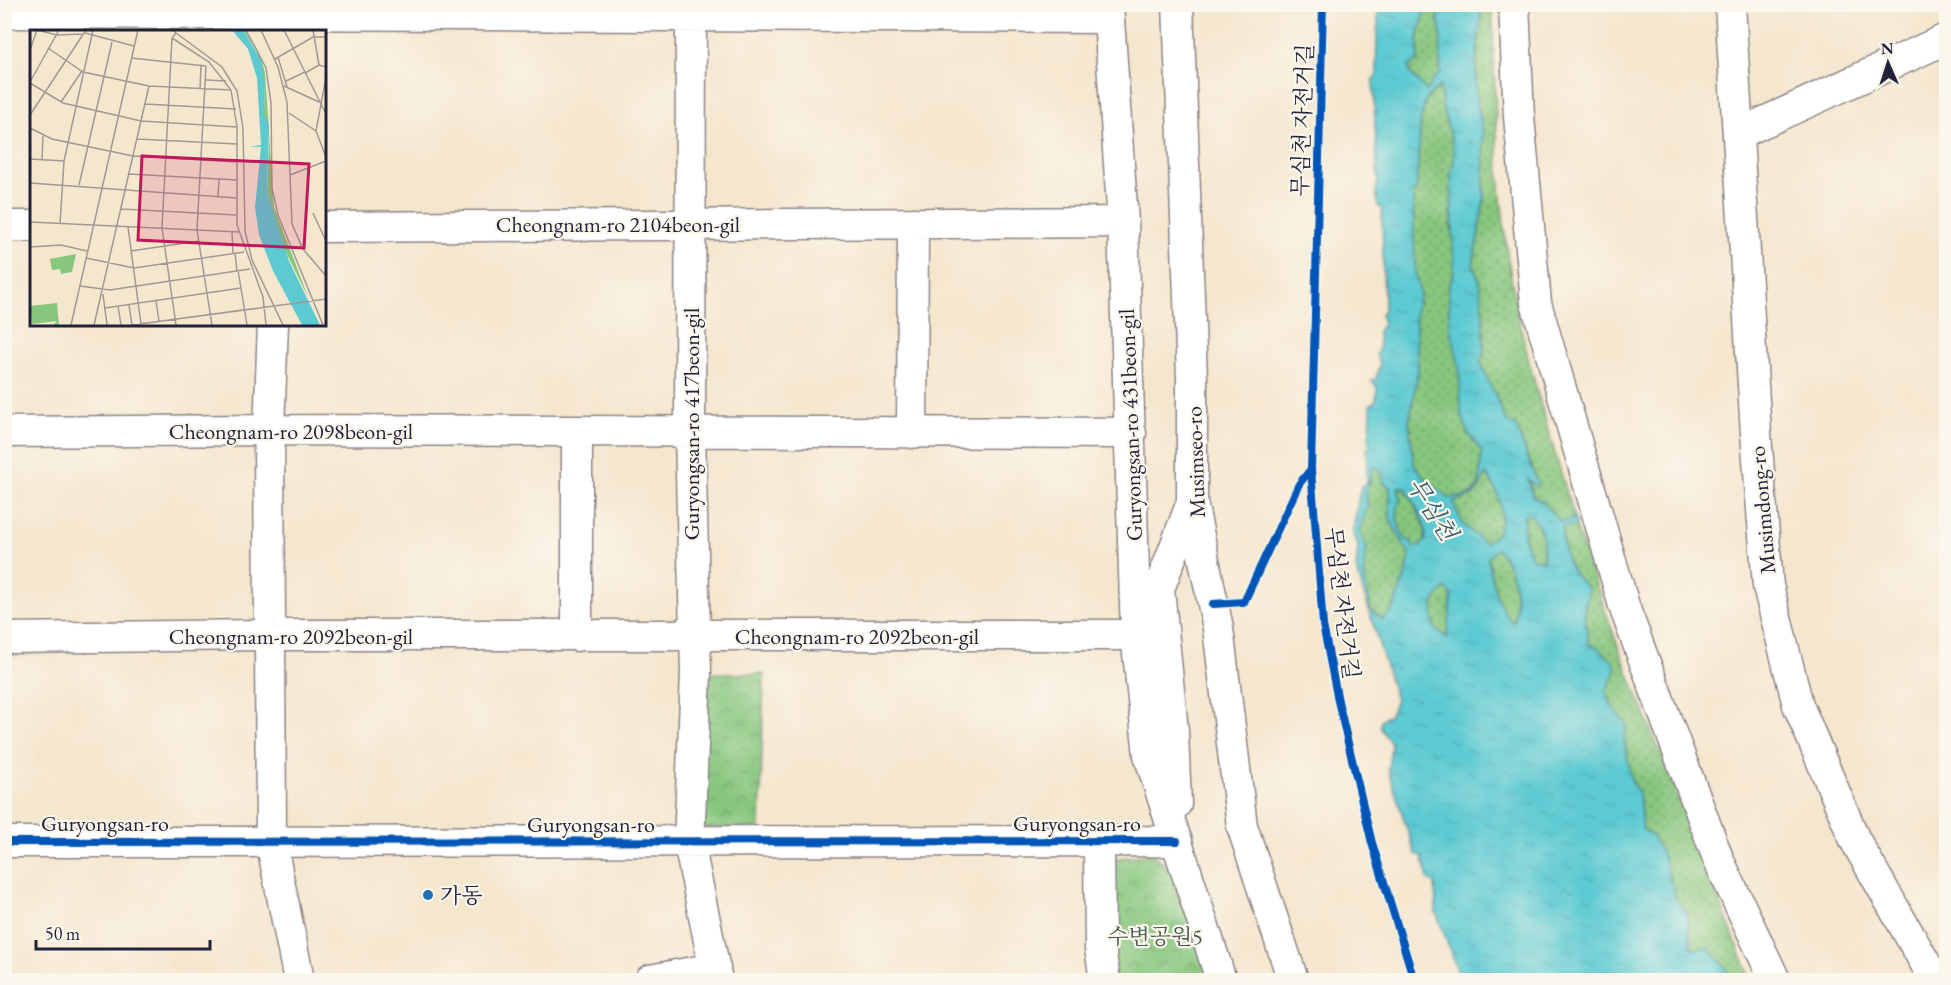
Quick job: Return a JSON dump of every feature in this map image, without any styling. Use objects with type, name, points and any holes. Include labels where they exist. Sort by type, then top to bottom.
[{"type":"street","name":"Musimseo-ro","points":[[1178,4],[1192,378],[1192,501],[1218,628],[1242,826],[1293,981]]},
{"type":"street","points":[[1514,4],[1519,117],[1536,303],[1625,609],[1719,861],[1775,981]]},
{"type":"street","name":"Musimdong-ro","points":[[1730,4],[1756,434],[1768,586],[1798,705],[1855,840],[1935,981]]},
{"type":"street","points":[[4,13],[281,17],[691,10],[1108,11]]},
{"type":"street","name":"Guryongsan-ro 417beon-gil","points":[[691,10],[690,433],[693,637],[696,674],[689,843],[716,974]]},
{"type":"street","name":"Guryongsan-ro 431beon-gil","points":[[1108,11],[1123,222],[1136,635],[1149,755],[1177,841]]},
{"type":"street","points":[[1738,134],[1947,39]]},
{"type":"street","name":"Cheongnam-ro 2104beon-gil","points":[[326,227],[1123,222]]},
{"type":"street","points":[[912,433],[913,223]]},
{"type":"street","points":[[4,226],[30,226]]},
{"type":"street","points":[[273,326],[268,430],[271,841],[299,981]]},
{"type":"street","name":"Cheongnam-ro 2098beon-gil","points":[[4,432],[268,430],[1131,434]]},
{"type":"street","points":[[577,432],[577,636]]},
{"type":"street","points":[[1192,501],[1159,590],[1173,731],[1177,841],[1221,981]]},
{"type":"street","name":"Cheongnam-ro 2092beon-gil","points":[[4,638],[269,635],[693,637],[1136,635]]},
{"type":"street","name":"Guryongsan-ro","points":[[1099,841],[1100,948],[1105,981]]},
{"type":"street","points":[[1177,841],[1236,981]]},
{"type":"street","name":"Guryongsan-ro","points":[[4,842],[1177,841]]},
{"type":"street","points":[[650,981],[716,974]]},
{"type":"green space","points":[[1426,5],[1436,5],[1441,33],[1440,74],[1435,77],[1427,91],[1410,73],[1409,65],[1418,60],[1418,40]]},
{"type":"green space","points":[[1482,5],[1492,5],[1498,159],[1503,221],[1512,285],[1535,383],[1573,513],[1572,520],[1560,522],[1544,503],[1533,496],[1528,477],[1534,473],[1516,426],[1507,423],[1480,361],[1473,265],[1484,200],[1483,133],[1476,93],[1476,64]]},
{"type":"green space","points":[[1441,85],[1443,109],[1454,147],[1451,228],[1454,236],[1454,271],[1448,289],[1459,365],[1461,413],[1468,433],[1482,452],[1479,485],[1473,493],[1449,498],[1437,488],[1431,487],[1414,464],[1409,422],[1418,371],[1415,311],[1420,294],[1415,272],[1413,191],[1416,191],[1421,118],[1426,99]]},
{"type":"green space","points":[[1373,465],[1382,472],[1384,483],[1390,486],[1390,519],[1410,556],[1407,572],[1392,612],[1383,620],[1370,609],[1364,571],[1367,547],[1361,535]]},
{"type":"green space","points":[[1486,473],[1497,492],[1501,507],[1501,523],[1498,532],[1485,544],[1463,524],[1453,502],[1472,496]]},
{"type":"green space","points":[[1398,487],[1404,487],[1425,530],[1425,539],[1421,545],[1413,548],[1397,519],[1401,499]]},
{"type":"green space","points":[[1530,514],[1535,519],[1542,536],[1543,561],[1532,558],[1524,539],[1524,515]]},
{"type":"green space","points":[[1575,524],[1617,644],[1751,980],[1723,980],[1721,975],[1727,970],[1709,948],[1692,949],[1687,913],[1676,899],[1664,859],[1652,836],[1642,828],[1639,794],[1632,783],[1624,739],[1626,725],[1612,707],[1606,690],[1615,674],[1589,646],[1584,611],[1589,589],[1575,575],[1567,561],[1563,545],[1562,526]]},
{"type":"green space","points":[[1496,548],[1508,563],[1514,583],[1516,605],[1513,624],[1502,609],[1491,576],[1488,558]]},
{"type":"green space","points":[[1446,588],[1452,595],[1448,638],[1435,628],[1433,615],[1434,601]]},
{"type":"green space","points":[[696,673],[764,674],[760,828],[690,828]]},
{"type":"green space","name":"수변공원5","points":[[1153,854],[1178,878],[1213,980],[1115,980],[1111,859]]},
{"type":"water","name":"무심천","points":[[1376,5],[1426,5],[1418,39],[1418,60],[1409,66],[1410,73],[1427,91],[1435,77],[1440,74],[1441,33],[1436,5],[1482,5],[1476,64],[1476,93],[1483,133],[1484,200],[1473,265],[1479,279],[1483,311],[1484,352],[1480,361],[1507,422],[1516,426],[1538,483],[1537,487],[1528,479],[1533,496],[1544,503],[1560,522],[1572,520],[1573,513],[1577,525],[1562,527],[1563,546],[1567,561],[1575,575],[1589,589],[1584,611],[1589,645],[1597,647],[1614,662],[1615,674],[1606,690],[1612,707],[1627,725],[1624,739],[1632,783],[1639,793],[1642,828],[1652,836],[1664,859],[1676,899],[1687,913],[1692,949],[1709,948],[1728,970],[1721,975],[1723,980],[1461,980],[1436,912],[1435,884],[1428,879],[1422,856],[1415,854],[1388,770],[1391,744],[1380,727],[1381,720],[1390,715],[1396,700],[1356,568],[1358,547],[1353,530],[1361,486],[1367,484],[1370,405],[1376,400],[1377,387],[1371,380],[1376,379],[1380,364],[1376,354],[1379,349],[1378,331],[1383,325],[1381,314],[1384,310],[1382,208],[1378,207],[1376,189],[1378,183],[1373,81],[1377,76],[1379,7]],"holes":[[[1440,85],[1442,106],[1454,157],[1451,173],[1454,271],[1448,289],[1450,327],[1459,365],[1461,413],[1468,433],[1482,452],[1479,485],[1473,493],[1449,498],[1437,488],[1431,487],[1414,464],[1409,422],[1418,371],[1415,311],[1420,294],[1415,272],[1413,191],[1416,191],[1421,118],[1426,99]],[[1374,466],[1382,472],[1384,483],[1390,487],[1390,519],[1410,556],[1407,572],[1392,611],[1383,620],[1370,609],[1364,571],[1367,547],[1361,535],[1361,526],[1367,507],[1367,490]],[[1486,474],[1497,493],[1501,508],[1499,530],[1485,543],[1463,524],[1453,502],[1472,495],[1480,487]],[[1398,487],[1405,487],[1418,510],[1425,530],[1426,539],[1422,545],[1413,548],[1412,541],[1407,541],[1404,537],[1397,516],[1401,499]],[[1530,514],[1538,524],[1542,536],[1543,561],[1532,558],[1524,539],[1524,516]],[[1496,549],[1507,563],[1514,583],[1516,604],[1513,623],[1502,609],[1493,584],[1488,558]],[[1446,588],[1452,595],[1447,638],[1435,628],[1433,606],[1437,597]]]},
{"type":"cycle path","name":"무심천 자전거길","points":[[1323,4],[1311,469],[1323,625],[1338,701],[1372,843],[1414,980]]},
{"type":"cycle path","points":[[1213,604],[1244,602],[1299,484],[1311,469]]},
{"type":"cycle path","points":[[4,842],[1177,841]]},
{"type":"place","name":"가동","points":[[428,895]]}]
